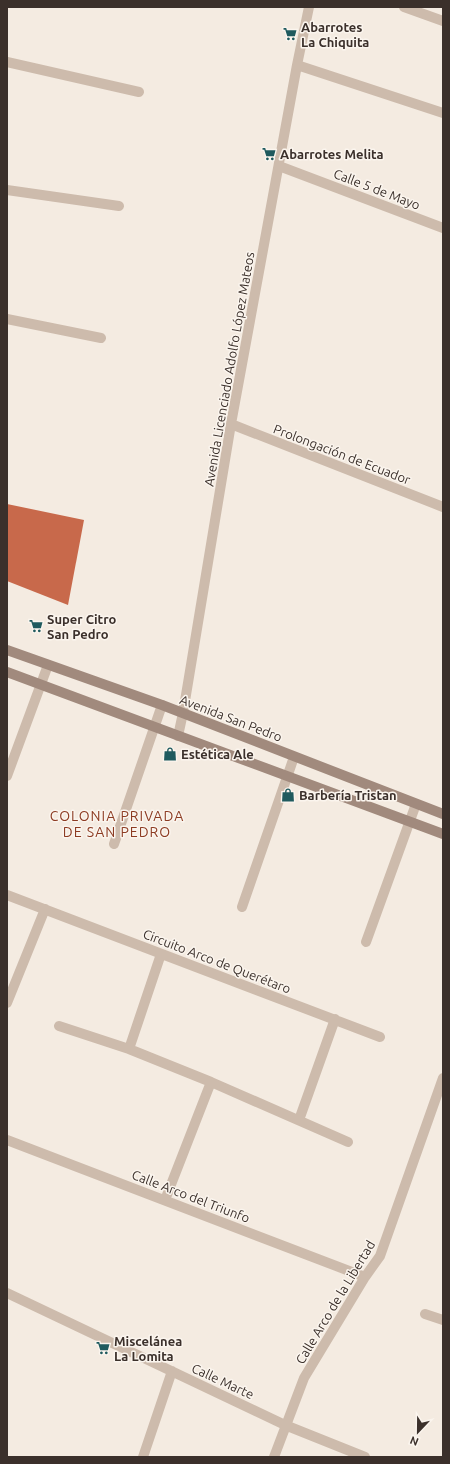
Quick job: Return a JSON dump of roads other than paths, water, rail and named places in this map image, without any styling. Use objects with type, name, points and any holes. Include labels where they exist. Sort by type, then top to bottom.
[{"type":"main road","name":"Avenida San Pedro","points":[[7,650],[162,705],[443,814]]},
{"type":"main road","points":[[7,672],[288,777],[410,820],[443,834]]},
{"type":"street","name":"Avenida Licenciado Adolfo López Mateos","points":[[178,736],[231,424],[309,7]]},
{"type":"street","points":[[404,7],[443,21]]},
{"type":"street","points":[[7,62],[139,92]]},
{"type":"street","points":[[297,65],[443,113]]},
{"type":"street","name":"Calle 5 de Mayo","points":[[279,166],[443,228]]},
{"type":"street","points":[[7,190],[119,206]]},
{"type":"street","points":[[7,319],[101,338]]},
{"type":"street","name":"Prolongación de Ecuador","points":[[231,424],[443,507]]},
{"type":"street","points":[[7,776],[48,664]]},
{"type":"street","points":[[114,844],[162,705]]},
{"type":"street","points":[[242,907],[294,757]]},
{"type":"street","points":[[366,942],[416,804]]},
{"type":"street","name":"Circuito Arco de Querétaro","points":[[7,895],[380,1037]]},
{"type":"street","points":[[7,1003],[45,909]]},
{"type":"street","points":[[128,1049],[160,954]]},
{"type":"street","points":[[299,1120],[335,1019]]},
{"type":"street","points":[[59,1026],[128,1049],[211,1082],[348,1142]]},
{"type":"street","name":"Calle Arco de la Libertad","points":[[274,1457],[304,1378],[365,1277],[380,1256],[443,1078]]},
{"type":"street","points":[[165,1200],[211,1082]]},
{"type":"street","name":"Calle Arco del Triunfo","points":[[7,1140],[365,1277]]},
{"type":"street","name":"Calle Marte","points":[[7,1292],[286,1425],[365,1457]]},
{"type":"street","points":[[425,1314],[443,1320]]},
{"type":"street","points":[[143,1457],[172,1371]]},
{"type":"place","name":"Abarrotes La Chiquita","points":[[290,34]]},
{"type":"place","name":"Abarrotes Melita","points":[[269,154]]},
{"type":"place","name":"Super Citro San Pedro","points":[[36,626]]},
{"type":"place","name":"Estética Ale","points":[[170,754]]},
{"type":"place","name":"Barbería Tristan","points":[[288,795]]},
{"type":"place","name":"Miscelánea La Lomita","points":[[103,1348]]},
{"type":"district","name":"COLONIA PRIVADA DE SAN PEDRO","points":[[117,824]]}]
